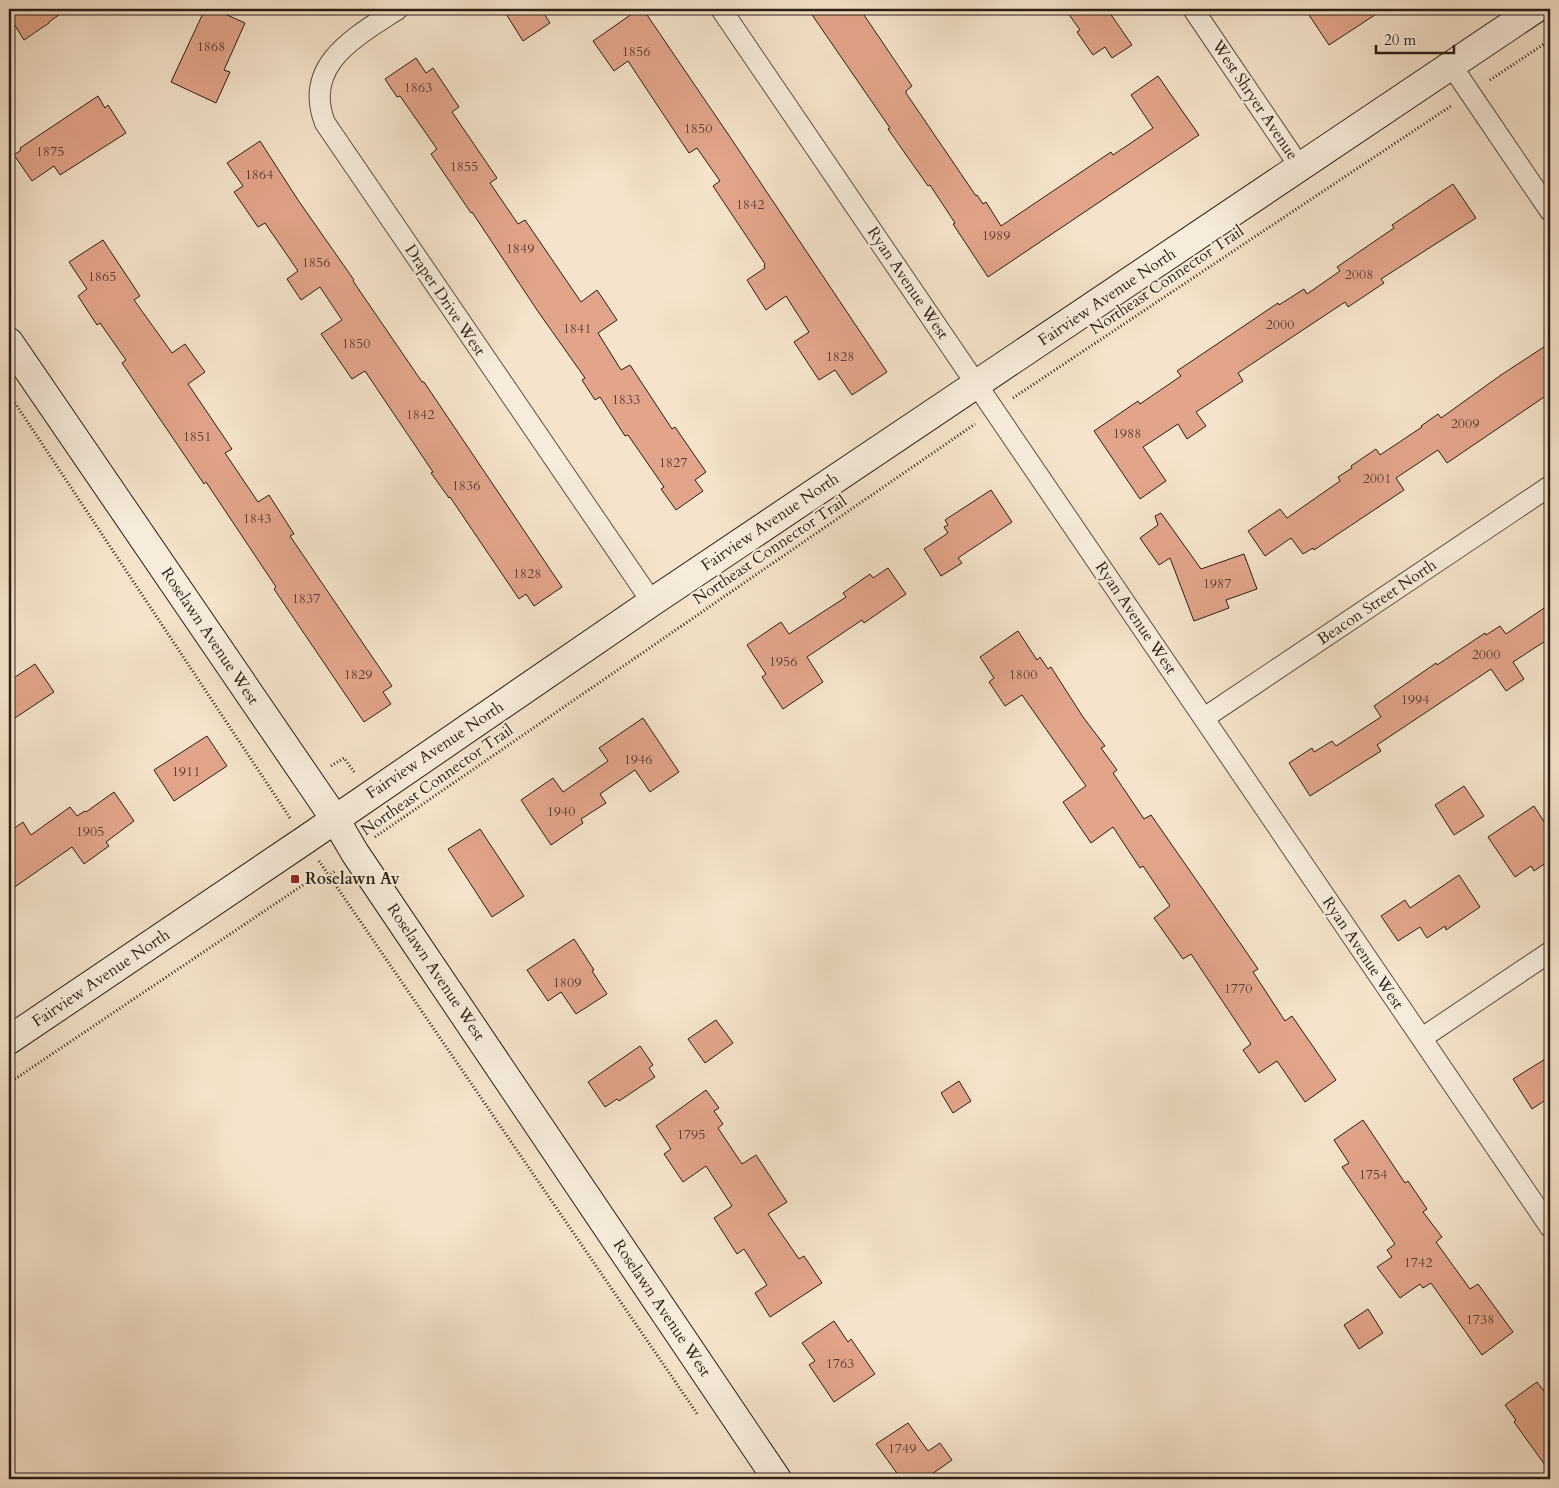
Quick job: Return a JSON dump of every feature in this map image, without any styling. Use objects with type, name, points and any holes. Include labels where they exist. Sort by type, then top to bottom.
[{"type":"street","name":"Draper Drive West","points":[[398,9],[348,42],[332,61],[322,77],[319,96],[325,123],[652,602]]},
{"type":"street","name":"Ryan Avenue West","points":[[721,9],[1550,1227]]},
{"type":"street","name":"West Shryer Avenue","points":[[1193,9],[1300,167]]},
{"type":"street","name":"Fairview Avenue North","points":[[9,1040],[652,602],[1535,9]]},
{"type":"street","points":[[1451,65],[1550,211]]},
{"type":"street","name":"Roselawn Avenue West","points":[[9,342],[335,819],[355,853],[777,1479]]},
{"type":"street","name":"Beacon Street North","points":[[1204,718],[1550,486]]},
{"type":"street","points":[[1422,1038],[1550,952]]},
{"type":"path","name":"Northeast Connector Trail","points":[[9,1084],[306,883],[324,880],[330,876],[355,853],[391,825],[995,411],[1550,40]]},
{"type":"path","points":[[9,394],[305,840],[703,1422]]},
{"type":"building","points":[[9,9],[67,9],[24,40],[9,16]]},
{"type":"building","points":[[205,9],[214,9],[245,23],[224,70],[230,72],[216,103],[171,82]]},
{"type":"building","points":[[503,9],[541,9],[550,23],[523,41]]},
{"type":"building","points":[[639,9],[643,9],[887,372],[852,395],[835,370],[819,380],[794,342],[809,332],[786,296],[766,310],[747,280],[765,268],[765,264],[713,186],[720,181],[697,148],[689,153],[628,61],[614,71],[593,41]]},
{"type":"building","points":[[808,9],[860,9],[912,86],[906,93],[976,196],[983,204],[986,202],[1001,226],[1111,152],[1113,155],[1153,128],[1131,95],[1158,76],[1199,135],[988,277],[930,185],[928,186],[888,129],[890,128]]},
{"type":"building","points":[[1065,9],[1107,9],[1132,45],[1112,58],[1105,47],[1093,55],[1077,32],[1080,30]]},
{"type":"building","points":[[1305,9],[1384,9],[1329,45]]},
{"type":"building","points":[[416,58],[426,73],[433,68],[459,107],[452,112],[497,178],[490,183],[518,224],[525,220],[581,302],[597,290],[617,320],[598,333],[621,370],[630,365],[672,429],[675,427],[706,472],[695,480],[703,491],[676,510],[661,489],[664,487],[628,435],[625,436],[600,397],[595,400],[582,380],[585,378],[431,154],[437,149],[400,96],[397,97],[385,79]]},
{"type":"building","points":[[98,96],[105,108],[108,105],[126,133],[60,175],[54,166],[32,181],[14,155],[21,150],[20,148]]},
{"type":"building","points":[[260,141],[298,200],[422,382],[424,382],[562,587],[534,606],[526,594],[519,599],[450,497],[431,473],[433,472],[365,371],[352,379],[321,334],[342,320],[320,287],[301,300],[287,279],[298,271],[265,223],[258,227],[234,192],[243,186],[227,163]]},
{"type":"building","points":[[1453,184],[1476,218],[1381,279],[1384,283],[1348,307],[1345,302],[1238,373],[1243,381],[1196,412],[1206,426],[1187,439],[1178,424],[1143,447],[1166,481],[1140,499],[1094,431],[1138,401],[1140,404],[1181,376],[1177,371],[1278,303],[1279,305],[1304,289],[1307,294],[1340,271],[1337,267],[1394,228],[1392,225]]},
{"type":"building","points":[[103,240],[140,296],[134,300],[172,353],[185,344],[205,372],[188,384],[232,449],[225,453],[258,502],[269,495],[294,534],[290,536],[392,686],[383,692],[391,704],[364,722],[274,589],[276,587],[206,482],[204,484],[122,363],[126,360],[100,323],[97,325],[78,296],[87,289],[69,262]]},
{"type":"building","points":[[1550,343],[1550,393],[1447,463],[1438,450],[1396,478],[1404,490],[1314,550],[1313,548],[1303,554],[1291,538],[1265,556],[1248,531],[1280,509],[1287,518],[1340,481],[1338,477],[1376,449],[1380,455],[1438,414],[1441,418]]},
{"type":"building","points":[[991,490],[1012,522],[958,558],[962,563],[941,576],[924,549],[948,533],[944,527],[948,525],[945,520]]},
{"type":"building","points":[[1161,513],[1201,569],[1244,554],[1257,589],[1226,600],[1229,608],[1194,621],[1170,558],[1159,565],[1140,538],[1158,525],[1155,516]]},
{"type":"building","points":[[888,568],[906,594],[864,623],[862,620],[807,657],[823,682],[783,709],[762,677],[766,674],[747,645],[781,622],[789,634],[846,597],[843,593],[870,574],[873,578]]},
{"type":"building","points":[[1550,604],[1550,638],[1513,662],[1524,679],[1506,691],[1491,669],[1377,745],[1381,751],[1310,796],[1289,763],[1312,748],[1314,752],[1332,741],[1336,746],[1381,717],[1374,706],[1436,663],[1437,665],[1485,633],[1486,635],[1500,626],[1506,634]]},
{"type":"building","points":[[1018,631],[1037,660],[1040,657],[1048,669],[1051,667],[1083,717],[1105,746],[1101,748],[1117,770],[1113,773],[1144,819],[1151,815],[1258,969],[1253,972],[1285,1021],[1292,1016],[1336,1080],[1305,1102],[1277,1061],[1259,1073],[1243,1050],[1251,1044],[1191,954],[1183,959],[1154,918],[1170,906],[1143,866],[1140,868],[1113,827],[1091,843],[1063,802],[1086,786],[1022,695],[1005,706],[989,682],[994,678],[980,657]]},
{"type":"building","points":[[35,664],[54,692],[9,722],[9,681]]},
{"type":"building","points":[[643,718],[679,772],[650,792],[635,770],[600,794],[606,803],[581,819],[583,823],[551,845],[521,800],[553,778],[563,792],[608,761],[599,748]]},
{"type":"building","points":[[207,736],[227,766],[174,801],[154,770]]},
{"type":"building","points":[[1464,786],[1484,816],[1454,835],[1435,805]]},
{"type":"building","points":[[114,792],[134,821],[106,842],[109,846],[84,864],[72,847],[9,891],[9,832],[23,822],[31,835],[70,807],[77,816],[86,812]]},
{"type":"building","points":[[1534,806],[1550,831],[1550,860],[1534,871],[1531,866],[1515,877],[1488,837]]},
{"type":"building","points":[[480,829],[524,896],[492,917],[448,849]]},
{"type":"building","points":[[1459,875],[1480,907],[1446,930],[1445,926],[1427,938],[1420,927],[1398,941],[1381,916],[1405,900],[1410,908]]},
{"type":"building","points":[[574,939],[607,994],[576,1014],[561,992],[548,1001],[527,970]]},
{"type":"building","points":[[716,1020],[733,1043],[705,1063],[688,1039]]},
{"type":"building","points":[[640,1046],[653,1065],[649,1068],[655,1077],[619,1101],[617,1099],[605,1107],[588,1082]]},
{"type":"building","points":[[1550,1056],[1550,1097],[1532,1109],[1513,1079]]},
{"type":"building","points":[[959,1081],[971,1101],[953,1113],[941,1093]]},
{"type":"building","points":[[706,1090],[719,1108],[714,1111],[723,1124],[718,1128],[742,1164],[756,1155],[787,1202],[768,1214],[799,1259],[804,1256],[822,1283],[770,1317],[755,1293],[767,1285],[744,1249],[737,1254],[714,1218],[732,1206],[706,1166],[683,1182],[664,1154],[671,1149],[656,1126]]},
{"type":"building","points":[[1363,1120],[1405,1183],[1408,1181],[1427,1209],[1423,1212],[1442,1237],[1436,1242],[1470,1289],[1478,1284],[1513,1332],[1482,1355],[1431,1283],[1423,1288],[1420,1284],[1400,1298],[1377,1267],[1392,1257],[1387,1250],[1395,1244],[1342,1167],[1349,1163],[1334,1140]]},
{"type":"building","points":[[1368,1309],[1383,1333],[1359,1349],[1344,1325]]},
{"type":"building","points":[[834,1321],[848,1342],[851,1339],[875,1374],[834,1402],[809,1365],[815,1361],[802,1343]]},
{"type":"building","points":[[1537,1382],[1550,1399],[1550,1472],[1514,1422],[1516,1420],[1505,1405]]},
{"type":"building","points":[[908,1423],[928,1451],[940,1443],[952,1460],[925,1479],[901,1479],[876,1444]]},
{"type":"place","name":"Roselawn Av","points":[[295,879]]}]
